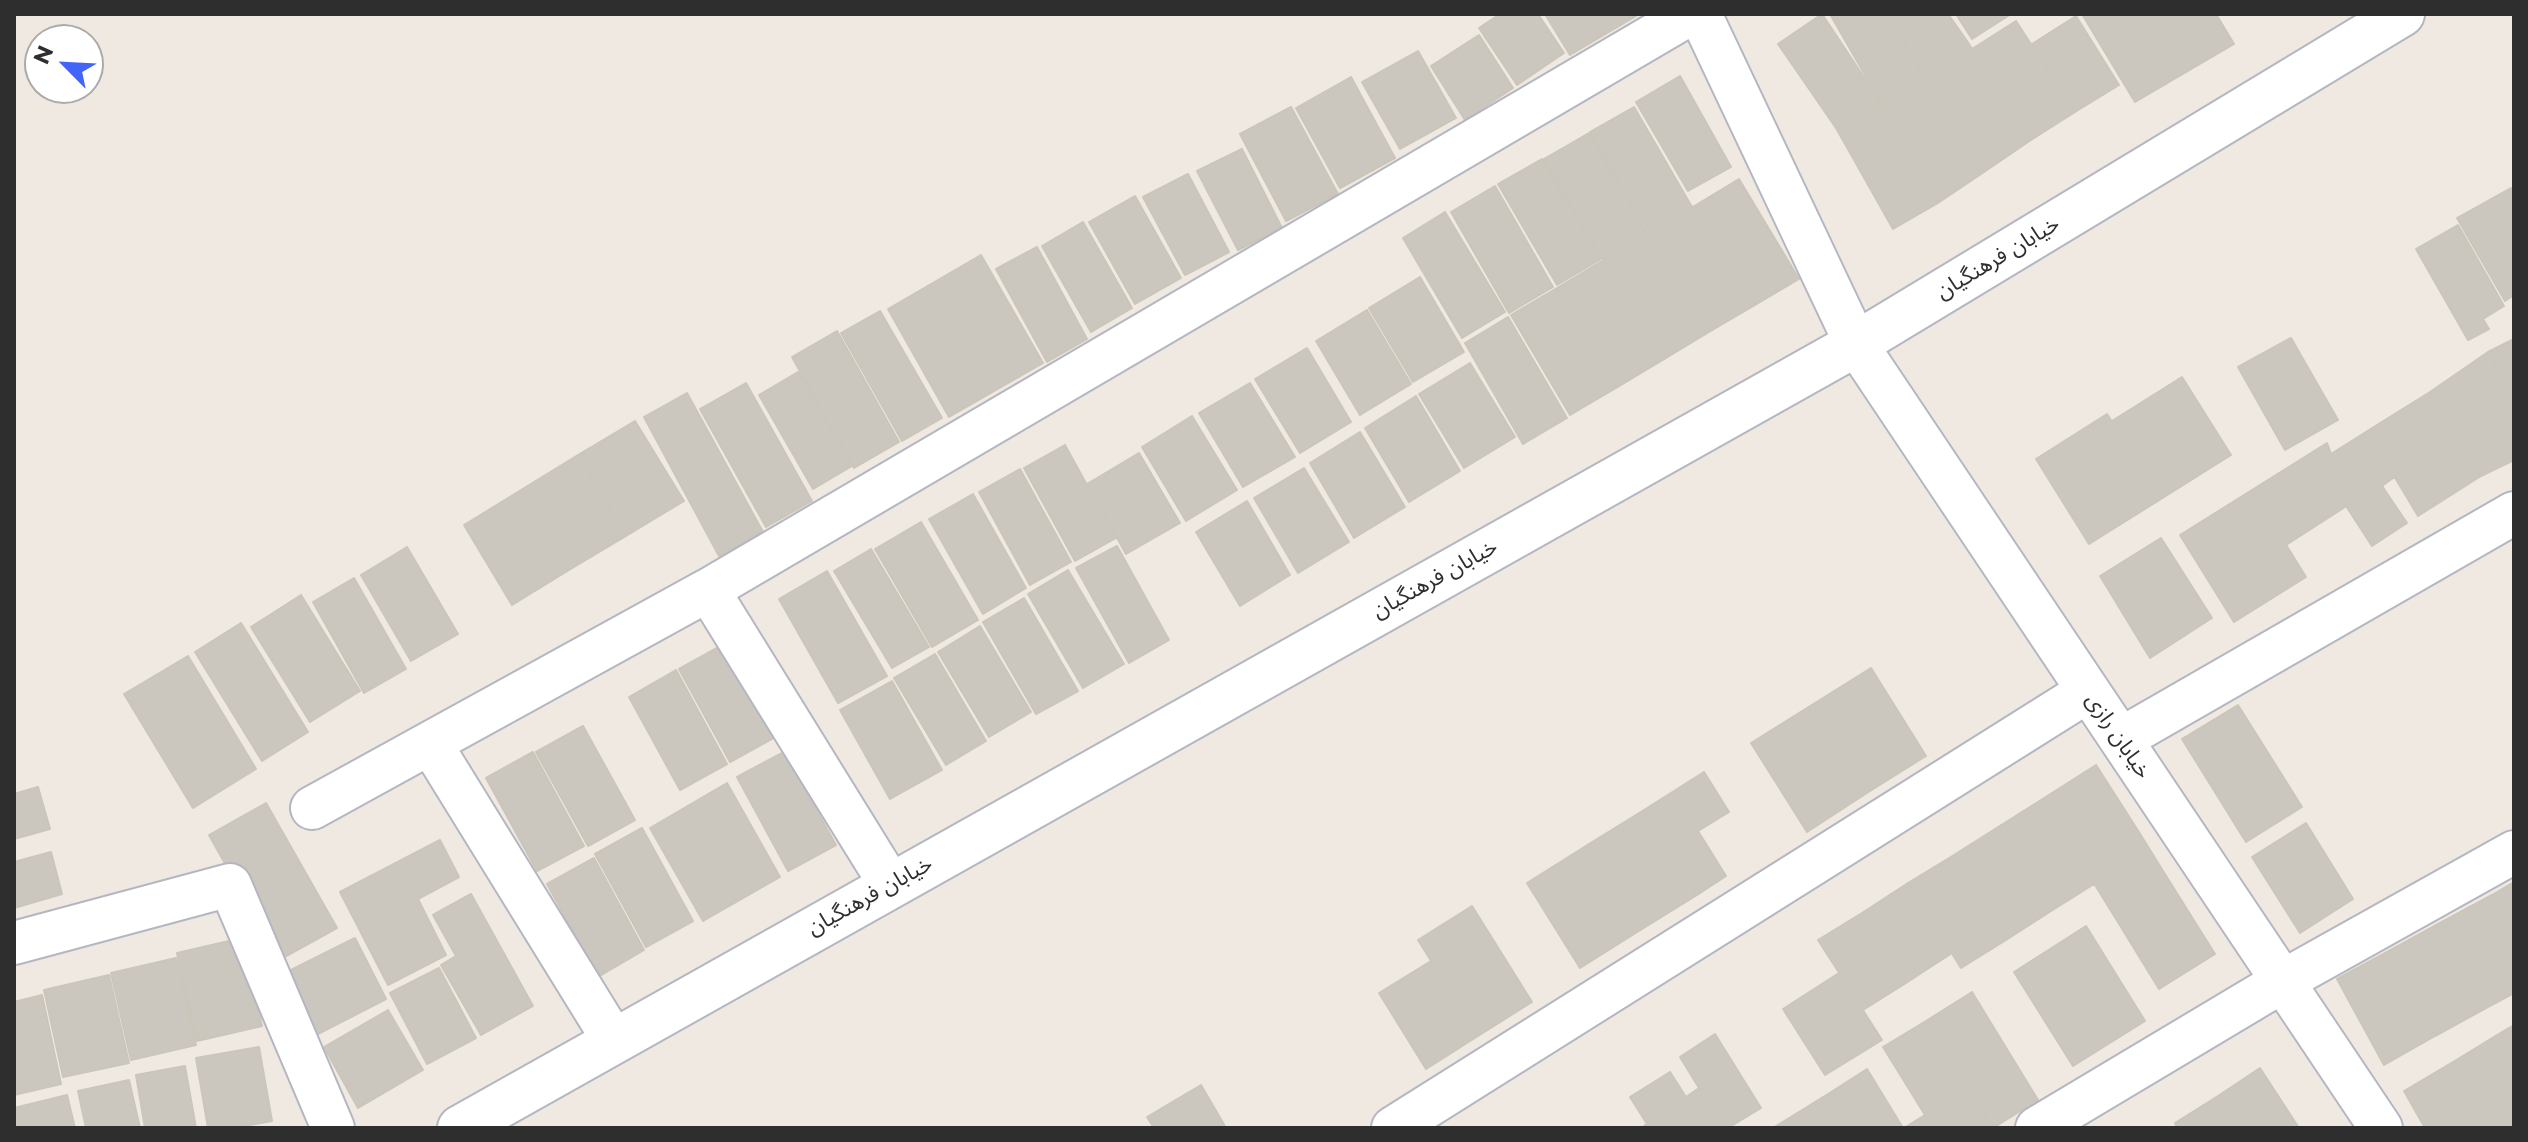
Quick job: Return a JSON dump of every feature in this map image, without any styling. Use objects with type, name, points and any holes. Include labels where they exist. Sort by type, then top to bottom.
[{"type":"street","points":[[312,808],[708,590],[1690,14]]},
{"type":"street","name":"خیابان رازی","points":[[1700,14],[1856,344],[2381,1128]]},
{"type":"street","name":"خیابان فرهنگیان","points":[[460,1128],[1856,344],[2402,14]]},
{"type":"street","points":[[2121,739],[2514,513]]},
{"type":"street","points":[[708,590],[890,884]]},
{"type":"street","points":[[1393,1128],[2088,691]]},
{"type":"street","points":[[430,743],[614,1041]]},
{"type":"street","points":[[2037,1128],[2283,981],[2514,852]]},
{"type":"street","points":[[14,943],[230,885],[333,1128]]},
{"type":"building","points":[[1500,14],[1538,14],[1564,53],[1517,85],[1479,28]]},
{"type":"building","points":[[1545,14],[1635,14],[1636,16],[1570,55]]},
{"type":"building","points":[[1822,14],[1881,103],[1836,128],[1778,44]]},
{"type":"building","points":[[1830,14],[1888,14],[1921,71],[1881,103]]},
{"type":"building","points":[[1888,14],[1948,14],[1967,41],[1921,71]]},
{"type":"building","points":[[1956,14],[2011,14],[1972,39]]},
{"type":"building","points":[[2082,14],[2216,14],[2234,44],[2135,102]]},
{"type":"building","points":[[2076,16],[2119,85],[2075,112],[2032,44]]},
{"type":"building","points":[[2016,21],[2075,112],[2031,140],[1972,49]]},
{"type":"building","points":[[1479,35],[1513,88],[1465,120],[1431,66]]},
{"type":"building","points":[[1967,41],[2031,140],[1984,172],[1921,71]]},
{"type":"building","points":[[1418,51],[1456,118],[1400,149],[1362,82]]},
{"type":"building","points":[[1921,71],[1984,172],[1938,203],[1881,103]]},
{"type":"building","points":[[1680,76],[1731,167],[1688,191],[1636,102]]},
{"type":"building","points":[[1351,77],[1395,158],[1340,188],[1296,108]]},
{"type":"building","points":[[1881,103],[1938,203],[1893,229],[1836,128]]},
{"type":"building","points":[[1291,107],[1338,194],[1286,221],[1240,134]]},
{"type":"building","points":[[1634,107],[1692,207],[1649,233],[1590,132]]},
{"type":"building","points":[[1589,133],[1647,234],[1603,260],[1544,159]]},
{"type":"building","points":[[1242,149],[1282,228],[1238,250],[1197,171]]},
{"type":"building","points":[[1542,159],[1601,259],[1557,285],[1498,184]]},
{"type":"building","points":[[1188,174],[1229,252],[1185,275],[1143,197]]},
{"type":"building","points":[[1739,179],[1799,279],[1755,305],[1696,205]]},
{"type":"building","points":[[1495,186],[1553,287],[1509,313],[1451,212]]},
{"type":"building","points":[[2511,188],[2514,194],[2514,295],[2505,301],[2457,218]]},
{"type":"building","points":[[1135,196],[1181,278],[1135,304],[1089,222]]},
{"type":"building","points":[[1696,205],[1755,305],[1709,332],[1650,232]]},
{"type":"building","points":[[1445,212],[1505,312],[1462,338],[1403,238]]},
{"type":"building","points":[[1083,222],[1132,308],[1091,332],[1042,246]]},
{"type":"building","points":[[2458,225],[2504,306],[2483,319],[2489,329],[2468,340],[2416,249]]},
{"type":"building","points":[[1650,232],[1709,332],[1661,361],[1602,261]]},
{"type":"building","points":[[1037,247],[1087,339],[1047,362],[996,269]]},
{"type":"building","points":[[981,255],[1043,363],[949,417],[888,309]]},
{"type":"building","points":[[1602,261],[1661,361],[1616,388],[1557,288]]},
{"type":"building","points":[[1420,277],[1464,352],[1413,382],[1369,308]]},
{"type":"building","points":[[1557,288],[1616,388],[1570,415],[1511,315]]},
{"type":"building","points":[[1367,310],[1411,384],[1360,415],[1316,341]]},
{"type":"building","points":[[880,311],[942,418],[902,441],[841,333]]},
{"type":"building","points":[[1508,317],[1567,418],[1523,444],[1465,343]]},
{"type":"building","points":[[837,331],[899,442],[854,468],[792,357]]},
{"type":"building","points":[[2291,338],[2338,420],[2285,450],[2238,367]]},
{"type":"building","points":[[2514,339],[2514,398],[2488,352]]},
{"type":"building","points":[[1307,348],[1351,422],[1300,453],[1255,379]]},
{"type":"building","points":[[2488,352],[2514,399],[2514,460],[2481,476],[2430,392]]},
{"type":"building","points":[[1470,363],[1515,437],[1464,468],[1419,394]]},
{"type":"building","points":[[798,372],[852,466],[813,489],[759,395]]},
{"type":"building","points":[[2182,377],[2231,455],[2161,499],[2112,421]]},
{"type":"building","points":[[746,383],[812,501],[766,527],[700,409]]},
{"type":"building","points":[[1250,383],[1295,457],[1243,487],[1199,413]]},
{"type":"building","points":[[2430,392],[2481,476],[2418,516],[2394,476],[2404,470],[2377,425]]},
{"type":"building","points":[[687,393],[763,532],[719,556],[644,417]]},
{"type":"building","points":[[1416,396],[1460,471],[1409,502],[1365,428]]},
{"type":"building","points":[[2107,414],[2161,499],[2089,544],[2036,459]]},
{"type":"building","points":[[1192,416],[1237,490],[1186,521],[1142,447]]},
{"type":"building","points":[[635,421],[684,501],[626,536],[578,455]]},
{"type":"building","points":[[2377,425],[2404,470],[2382,486],[2407,523],[2372,546],[2346,506],[2359,498],[2331,454]]},
{"type":"building","points":[[1360,432],[1405,507],[1354,538],[1310,463]]},
{"type":"building","points":[[2327,443],[2359,498],[2286,545],[2252,490]]},
{"type":"building","points":[[1065,445],[1116,538],[1075,561],[1024,468]]},
{"type":"building","points":[[1139,453],[1180,523],[1126,554],[1087,484]]},
{"type":"building","points":[[578,455],[626,536],[569,570],[521,490]]},
{"type":"building","points":[[1304,468],[1349,542],[1298,573],[1254,498]]},
{"type":"building","points":[[1020,469],[1071,562],[1030,585],[979,492]]},
{"type":"building","points":[[521,490],[569,570],[512,605],[464,525]]},
{"type":"building","points":[[2252,490],[2306,577],[2234,622],[2180,535]]},
{"type":"building","points":[[973,494],[1026,588],[983,614],[929,519]]},
{"type":"building","points":[[1247,501],[1290,575],[1240,606],[1196,532]]},
{"type":"building","points":[[921,522],[978,620],[932,647],[875,549]]},
{"type":"building","points":[[2161,538],[2212,618],[2150,658],[2100,576]]},
{"type":"building","points":[[1117,546],[1169,640],[1129,663],[1076,568]]},
{"type":"building","points":[[407,547],[458,634],[411,661],[361,575]]},
{"type":"building","points":[[871,549],[929,647],[892,668],[834,571]]},
{"type":"building","points":[[1068,570],[1124,664],[1083,688],[1028,594]]},
{"type":"building","points":[[827,571],[887,676],[838,703],[779,599]]},
{"type":"building","points":[[354,578],[406,669],[364,693],[313,602]]},
{"type":"building","points":[[301,595],[360,691],[310,722],[251,627]]},
{"type":"building","points":[[1024,598],[1078,691],[1036,714],[983,622]]},
{"type":"building","points":[[241,623],[308,732],[262,761],[195,652]]},
{"type":"building","points":[[980,626],[1031,712],[989,737],[938,652]]},
{"type":"building","points":[[726,643],[777,736],[730,762],[679,669]]},
{"type":"building","points":[[935,654],[986,741],[946,765],[894,678]]},
{"type":"building","points":[[188,656],[256,769],[193,808],[124,694]]},
{"type":"building","points":[[1871,668],[1926,756],[1870,791],[1815,703]]},
{"type":"building","points":[[676,670],[727,764],[680,790],[629,697]]},
{"type":"building","points":[[892,681],[942,770],[890,799],[840,710]]},
{"type":"building","points":[[1815,703],[1870,791],[1807,832],[1751,743]]},
{"type":"building","points":[[2238,705],[2302,807],[2246,842],[2182,739]]},
{"type":"building","points":[[583,726],[635,820],[588,846],[536,752]]},
{"type":"building","points":[[533,752],[584,846],[537,871],[486,778]]},
{"type":"building","points":[[784,752],[836,845],[788,871],[737,777]]},
{"type":"building","points":[[2096,765],[2137,829],[2082,864],[2041,800]]},
{"type":"building","points":[[1704,772],[1729,812],[1698,831],[1726,876],[1697,895],[1644,810]]},
{"type":"building","points":[[727,783],[780,877],[703,921],[650,828]]},
{"type":"building","points":[[38,787],[50,829],[14,839],[14,794]]},
{"type":"building","points":[[2041,800],[2094,884],[2048,913],[1995,829]]},
{"type":"building","points":[[266,803],[337,928],[279,960],[209,835]]},
{"type":"building","points":[[1644,810],[1697,895],[1642,929],[1589,844]]},
{"type":"building","points":[[2306,823],[2353,899],[2300,933],[2252,857]]},
{"type":"building","points":[[642,828],[693,921],[646,947],[595,854]]},
{"type":"building","points":[[1995,829],[2048,913],[2006,940],[1954,855]]},
{"type":"building","points":[[2137,829],[2168,879],[2113,914],[2082,864]]},
{"type":"building","points":[[440,840],[459,877],[418,899],[446,955],[388,985],[340,892]]},
{"type":"building","points":[[1589,844],[1642,929],[1580,968],[1527,883]]},
{"type":"building","points":[[51,852],[62,894],[14,908],[14,862]]},
{"type":"building","points":[[1954,855],[2006,940],[1961,968],[1908,883]]},
{"type":"building","points":[[594,858],[644,950],[598,977],[547,884]]},
{"type":"building","points":[[2168,879],[2215,954],[2159,989],[2113,914]]},
{"type":"building","points":[[2514,882],[2514,935],[2492,895]]},
{"type":"building","points":[[1908,883],[1952,953],[1906,983],[1862,913]]},
{"type":"building","points":[[471,894],[533,1006],[481,1035],[441,965],[456,956],[433,915]]},
{"type":"building","points":[[2492,895],[2514,935],[2514,993],[2486,1008],[2440,923]]},
{"type":"building","points":[[1472,906],[1532,1002],[1478,1036],[1418,940]]},
{"type":"building","points":[[1862,913],[1906,983],[1863,1010],[1818,940]]},
{"type":"building","points":[[2440,923],[2486,1008],[2435,1036],[2389,951]]},
{"type":"building","points":[[2086,926],[2145,1021],[2073,1066],[2014,972]]},
{"type":"building","points":[[242,938],[262,1026],[197,1041],[177,953]]},
{"type":"building","points":[[355,938],[386,999],[316,1035],[285,973]]},
{"type":"building","points":[[2389,951],[2435,1036],[2384,1065],[2337,979]]},
{"type":"building","points":[[176,958],[196,1045],[131,1060],[111,973]]},
{"type":"building","points":[[1431,961],[1478,1036],[1426,1069],[1379,993]]},
{"type":"building","points":[[439,968],[476,1038],[427,1064],[390,993]]},
{"type":"building","points":[[1839,973],[1882,1040],[1825,1075],[1783,1009]]},
{"type":"building","points":[[109,975],[129,1063],[63,1077],[44,990]]},
{"type":"building","points":[[1972,992],[2038,1100],[1993,1128],[1926,1021]]},
{"type":"building","points":[[42,995],[61,1084],[14,1095],[14,1002]]},
{"type":"building","points":[[388,1010],[423,1070],[358,1108],[324,1047]]},
{"type":"building","points":[[1926,1021],[1992,1128],[1934,1128],[1883,1047]]},
{"type":"building","points":[[2514,1025],[2514,1052],[2502,1032]]},
{"type":"building","points":[[2502,1032],[2514,1052],[2514,1128],[2492,1128],[2453,1062]]},
{"type":"building","points":[[1715,1034],[1761,1108],[1728,1128],[1705,1128],[1686,1097],[1699,1088],[1680,1057]]},
{"type":"building","points":[[259,1047],[272,1121],[234,1128],[208,1128],[196,1058]]},
{"type":"building","points":[[2453,1062],[2492,1128],[2425,1128],[2404,1091]]},
{"type":"building","points":[[185,1066],[196,1128],[145,1128],[136,1075]]},
{"type":"building","points":[[2260,1068],[2299,1128],[2238,1128],[2218,1096]]},
{"type":"building","points":[[1867,1069],[1903,1128],[1849,1128],[1828,1094]]},
{"type":"building","points":[[1670,1072],[1705,1128],[1641,1128],[1647,1124],[1630,1097]]},
{"type":"building","points":[[129,1080],[140,1128],[86,1128],[78,1091]]},
{"type":"building","points":[[1201,1085],[1226,1128],[1154,1128],[1147,1117]]},
{"type":"building","points":[[1828,1094],[1849,1128],[1773,1128]]},
{"type":"building","points":[[67,1095],[75,1128],[14,1128],[14,1108]]},
{"type":"building","points":[[2218,1096],[2238,1128],[2177,1128],[2175,1123]]},
{"type":"building","points":[[1925,1115],[1934,1128],[1904,1128]]}]
